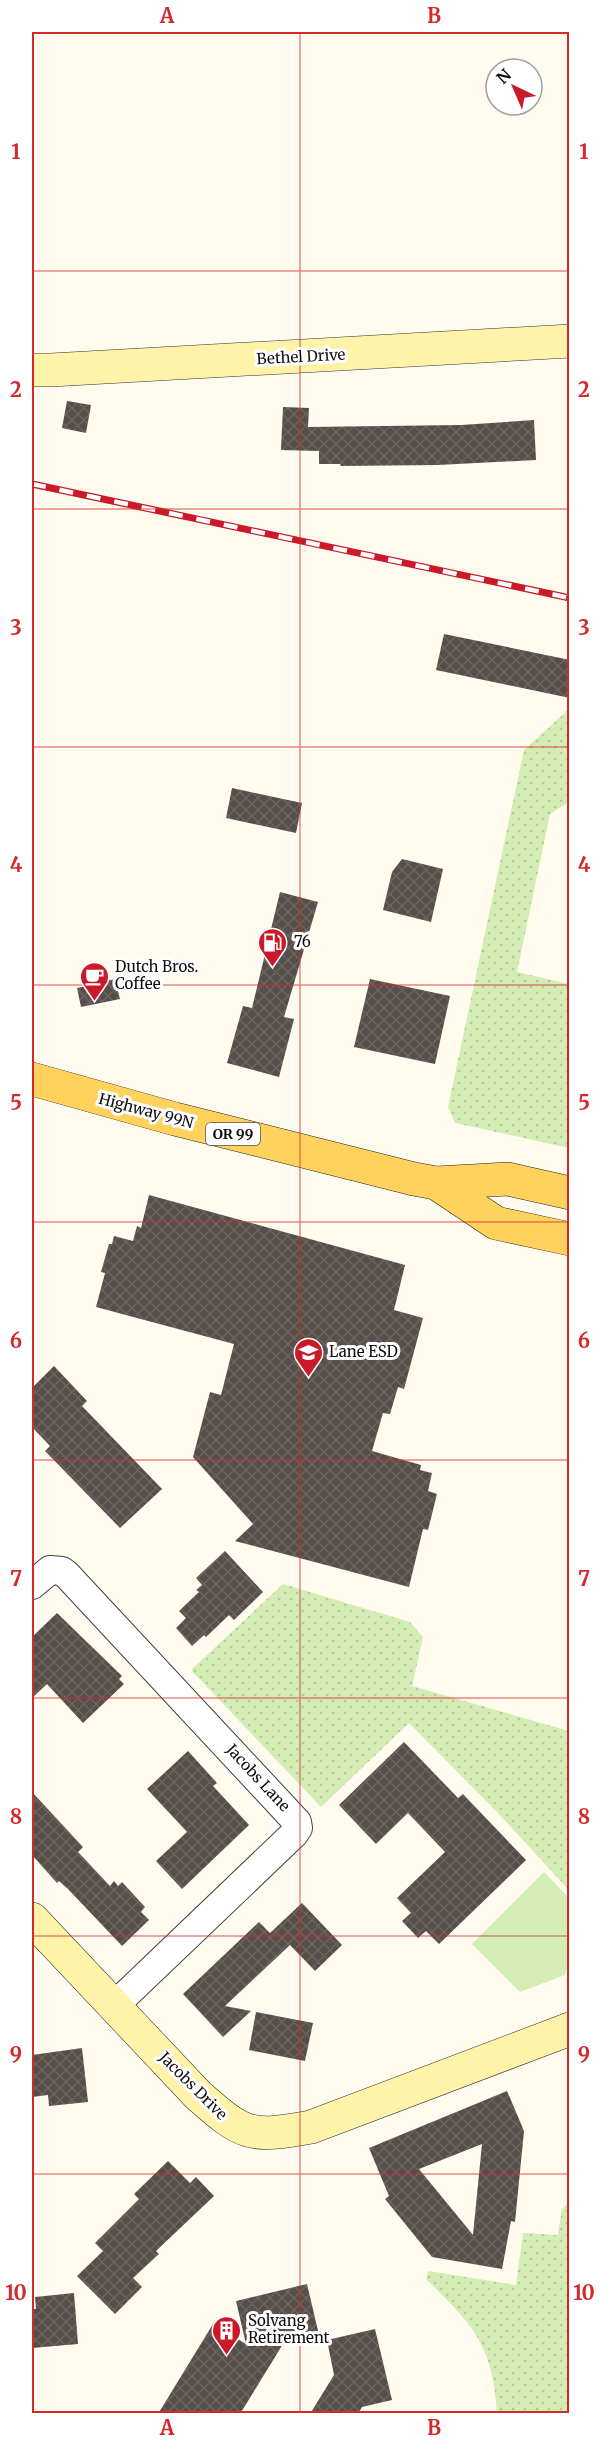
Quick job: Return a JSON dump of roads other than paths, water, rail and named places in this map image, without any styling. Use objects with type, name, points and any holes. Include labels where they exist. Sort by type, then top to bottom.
[{"type":"main road","name":"Highway 99N","points":[[32,1080],[283,1147],[436,1183],[508,1179],[570,1193]]},
{"type":"main road","name":"Highway 99N","points":[[436,1183],[496,1223],[570,1239]]},
{"type":"street","name":"Bethel Drive","points":[[32,370],[570,341]]},
{"type":"street","name":"Jacobs Lane","points":[[32,1585],[50,1570],[62,1571],[67,1575],[297,1822],[298,1828],[288,1840],[114,2006]]},
{"type":"street","name":"Jacobs Drive","points":[[32,1919],[198,2095],[227,2122],[245,2131],[266,2134],[311,2127],[570,2029]]},
{"type":"railway","points":[[32,484],[570,598]]},
{"type":"place","name":"76","points":[[273,968]]},
{"type":"place","name":"Dutch Bros. Coffee","points":[[94,1002]]},
{"type":"place","name":"Lane ESD","points":[[308,1378]]},
{"type":"place","name":"Solvang Retirement","points":[[227,2356]]}]
